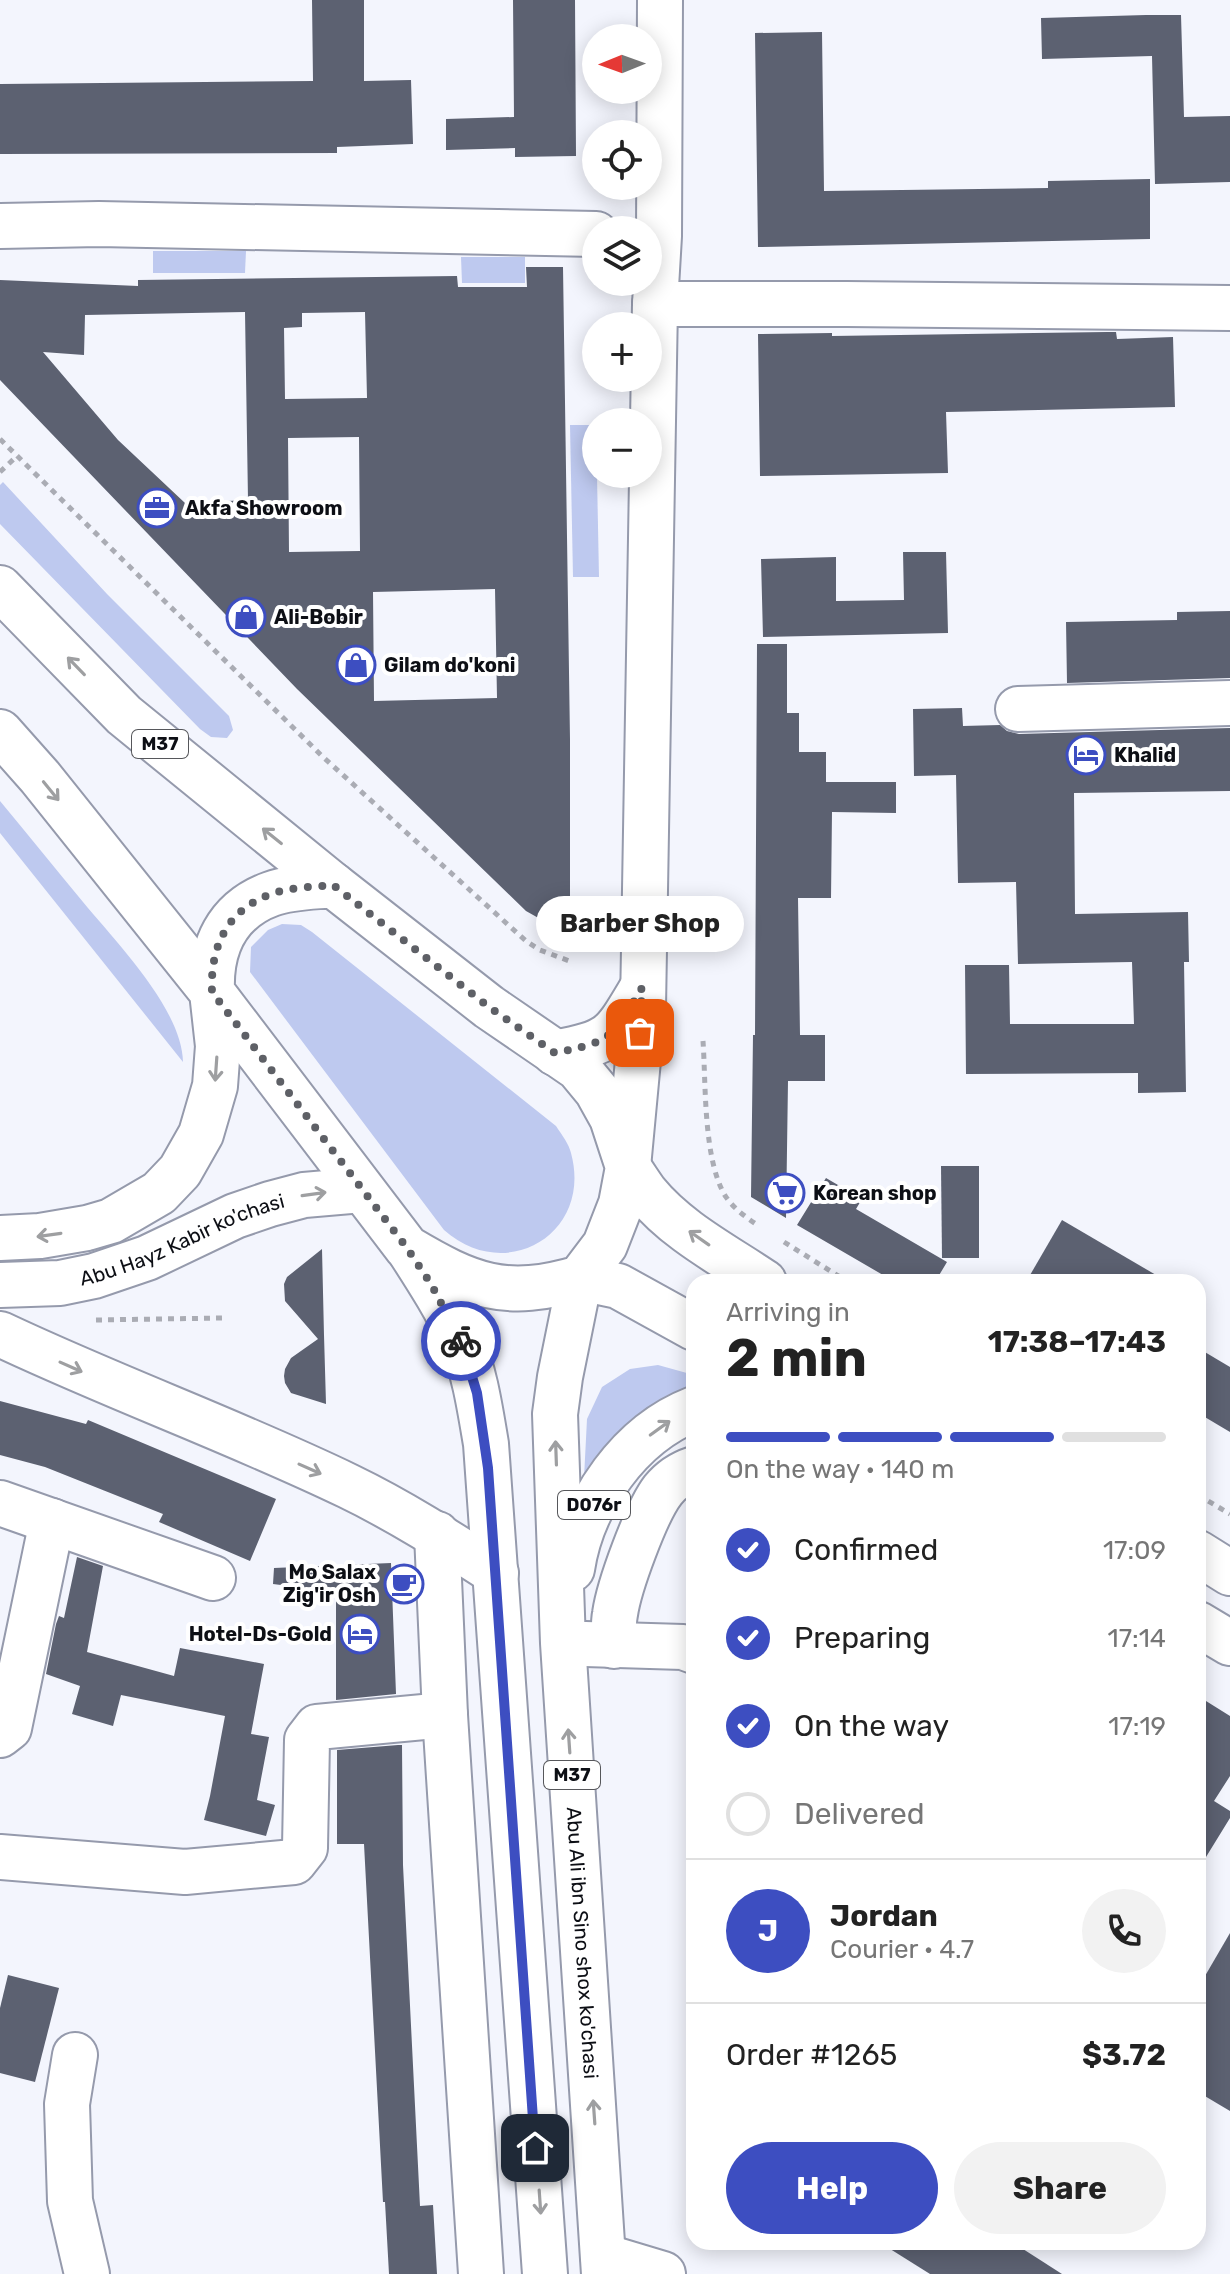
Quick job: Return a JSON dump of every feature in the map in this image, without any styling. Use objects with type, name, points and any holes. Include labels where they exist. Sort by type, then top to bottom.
[{"type":"main road","points":[[654,216],[660,0]]},
{"type":"main road","points":[[0,226],[114,224],[582,234]]},
{"type":"main road","points":[[655,296],[643,1007],[628,1167],[647,1194],[668,1215],[752,1274]]},
{"type":"main road","points":[[655,304],[1230,308]]},
{"type":"main road","name":"M37","points":[[0,588],[124,715],[489,1007],[578,1068],[597,1091],[612,1118],[628,1167],[621,1204],[605,1245],[580,1278]]},
{"type":"main road","points":[[1018,709],[1230,703]]},
{"type":"main road","points":[[0,732],[40,777],[212,992],[407,1248],[449,1316],[471,1368],[486,1444],[545,2274]]},
{"type":"main road","name":"Abu Hayz Kabir ko'chasi","points":[[0,1238],[40,1236],[99,1225],[139,1207],[169,1185],[201,1134],[215,1086],[218,1046],[212,992],[213,956],[220,937],[251,903],[273,893],[333,885]]},
{"type":"main road","points":[[555,1053],[592,1046],[607,1039],[626,1017],[642,988]]},
{"type":"main road","name":"Abu Hayz Kabir ko'chasi","points":[[0,1285],[60,1283],[94,1276],[147,1258],[235,1216],[270,1204],[304,1195],[362,1190]]},
{"type":"main road","points":[[407,1248],[449,1273],[493,1287],[532,1289],[580,1278],[618,1286],[686,1324]]},
{"type":"main road","name":"Abu Ali ibn Sino shox ko'chasi","points":[[580,1278],[555,1414],[563,1643],[604,2265]]},
{"type":"main road","points":[[0,1334],[346,1485],[437,1534],[496,1573]]},
{"type":"main road","name":"D076r","points":[[563,1643],[577,1544],[607,1481],[640,1443],[686,1412]]},
{"type":"main road","points":[[614,1646],[615,1614],[623,1579],[651,1511],[664,1490],[686,1472]]},
{"type":"main road","points":[[0,1503],[213,1578]]},
{"type":"main road","points":[[0,1735],[9,1728],[52,1521]]},
{"type":"main road","points":[[437,1534],[445,1715],[481,2274]]},
{"type":"main road","points":[[1206,1558],[1230,1573]]},
{"type":"main road","points":[[1206,1629],[1230,1643]]},
{"type":"main road","points":[[563,1643],[686,1648]]},
{"type":"main road","points":[[0,1857],[185,1872],[294,1862],[305,1848],[307,1740],[317,1727],[445,1715]]},
{"type":"main road","points":[[75,2055],[67,2104],[70,2201],[87,2274]]},
{"type":"main road","points":[[604,2265],[663,2274]]},
{"type":"path","points":[[0,439],[344,777],[526,941],[572,962]]},
{"type":"path","points":[[0,472],[17,456]]},
{"type":"path","points":[[703,1041],[709,1140],[721,1188],[738,1210],[766,1231]]},
{"type":"path","points":[[777,1238],[835,1274]]},
{"type":"path","points":[[85,1320],[223,1318]]},
{"type":"path","points":[[1206,1500],[1230,1514]]},
{"type":"shaded area","points":[[153,251],[246,251],[245,273],[153,273]]},
{"type":"shaded area","points":[[461,257],[525,257],[525,283],[462,283]]},
{"type":"shaded area","points":[[570,425],[582,425],[582,488],[597,488],[599,577],[573,577]]},
{"type":"shaded area","points":[[3,482],[107,594],[229,716],[233,730],[227,738],[211,737],[200,729],[0,524],[0,485]]},
{"type":"shaded area","points":[[0,801],[145,977],[172,1020],[183,1062],[0,833]]},
{"type":"shaded area","points":[[282,924],[301,925],[312,932],[556,1126],[570,1150],[574,1182],[569,1207],[557,1227],[539,1242],[517,1251],[493,1253],[468,1246],[444,1230],[250,972],[251,947],[268,930]]},
{"type":"shaded area","points":[[658,1365],[686,1373],[686,1389],[642,1412],[611,1439],[584,1478],[587,1419],[602,1387],[630,1369]]},
{"type":"building","points":[[312,0],[364,0],[364,81],[411,80],[413,144],[337,147],[337,153],[0,154],[0,84],[313,81]]},
{"type":"building","points":[[513,0],[575,0],[576,156],[515,157],[515,148],[446,150],[446,119],[514,117]]},
{"type":"building","points":[[1181,15],[1184,117],[1230,116],[1230,182],[1155,184],[1152,56],[1042,59],[1041,18]]},
{"type":"building","points":[[822,32],[824,191],[1048,188],[1048,181],[1150,179],[1150,239],[758,247],[755,33]]},
{"type":"building","points":[[526,267],[563,267],[570,899],[563,914],[550,920],[542,920],[526,911],[297,689],[0,380],[0,280],[138,286],[138,280],[457,276],[458,287],[527,287]],"holes":[[[245,312],[248,500],[185,503],[118,440],[43,352],[84,355],[85,315]],[[365,312],[367,398],[285,399],[284,328],[302,327],[302,313]],[[359,437],[360,551],[289,552],[288,438]],[[495,589],[497,698],[374,701],[373,592]]]},
{"type":"building","points":[[1116,332],[1117,339],[1173,337],[1175,407],[946,412],[948,473],[760,476],[758,334],[832,333],[832,336]]},
{"type":"building","points":[[903,552],[946,552],[948,633],[763,637],[761,559],[836,557],[836,601],[904,600]]},
{"type":"building","points":[[1230,611],[1230,678],[1067,683],[1066,622],[1177,620],[1177,612]]},
{"type":"building","points":[[757,644],[787,644],[787,713],[799,713],[799,752],[826,752],[826,782],[896,782],[896,813],[832,812],[831,898],[798,898],[800,1035],[825,1035],[825,1081],[788,1081],[786,1218],[751,1197]]},
{"type":"building","points":[[962,708],[963,726],[1000,725],[1007,731],[1019,734],[1230,728],[1230,791],[1074,793],[1075,914],[1188,912],[1189,962],[1184,962],[1186,1092],[1138,1093],[1138,1073],[966,1074],[965,965],[1009,965],[1010,1024],[1134,1024],[1132,962],[1018,964],[1016,882],[958,883],[956,775],[914,776],[913,709]]},
{"type":"building","points":[[941,1166],[979,1166],[979,1258],[942,1258]]},
{"type":"building","points":[[826,1178],[862,1199],[856,1209],[947,1262],[940,1274],[881,1274],[797,1225]]},
{"type":"building","points":[[1062,1220],[1154,1274],[1031,1274]]},
{"type":"building","points":[[322,1249],[326,1404],[291,1393],[284,1376],[291,1358],[318,1339],[285,1301],[284,1284],[287,1277]]},
{"type":"building","points":[[1206,1353],[1230,1367],[1230,1432],[1206,1418]]},
{"type":"building","points":[[0,1401],[86,1424],[88,1420],[276,1499],[250,1561],[159,1522],[163,1514],[45,1467],[0,1455]]},
{"type":"building","points":[[77,1557],[103,1566],[87,1652],[174,1676],[180,1648],[264,1664],[251,1734],[269,1737],[257,1800],[275,1805],[266,1836],[204,1820],[225,1716],[121,1695],[113,1726],[72,1714],[80,1686],[46,1674],[56,1624],[59,1616],[64,1618]]},
{"type":"building","name":"Hotel-Ds-Gold","points":[[391,1563],[396,1694],[336,1700],[336,1592],[273,1584],[274,1568]]},
{"type":"building","points":[[1206,1701],[1230,1716],[1230,1776],[1214,1801],[1230,1811],[1230,1818],[1206,1857]]},
{"type":"building","points":[[402,1745],[403,1865],[420,2206],[433,2205],[437,2274],[389,2274],[364,1844],[337,1844],[337,1750]]},
{"type":"building","points":[[1230,1933],[1230,2111],[1206,2097],[1206,1974]]},
{"type":"building","points":[[8,1975],[59,1988],[35,2082],[0,2073],[0,2008]]},
{"type":"building","points":[[892,2250],[1024,2250],[1062,2274],[930,2274]]},
{"type":"way so far","points":[[461,1341],[431,1284],[407,1248],[212,992],[213,956],[220,937],[251,903],[273,893],[333,885],[489,1007],[555,1053],[592,1046],[607,1039],[626,1017],[642,988],[640,1033]]},
{"type":"place","name":"Akfa Showroom","points":[[157,508]]},
{"type":"place","name":"Ali-Bobir","points":[[246,617]]},
{"type":"place","name":"Gilam do'koni","points":[[356,665]]},
{"type":"place","name":"Khalid","points":[[1086,755]]},
{"type":"place","name":"Barber Shop","points":[[640,1033]]},
{"type":"place","name":"Korean shop","points":[[785,1193]]},
{"type":"place","name":"Mo Salax Zig'ir Osh","points":[[404,1584]]},
{"type":"place","name":"Hotel-Ds-Gold","points":[[360,1634]]},
{"type":"route","points":[[461,1341],[471,1368],[486,1444],[535,2148]]}]
